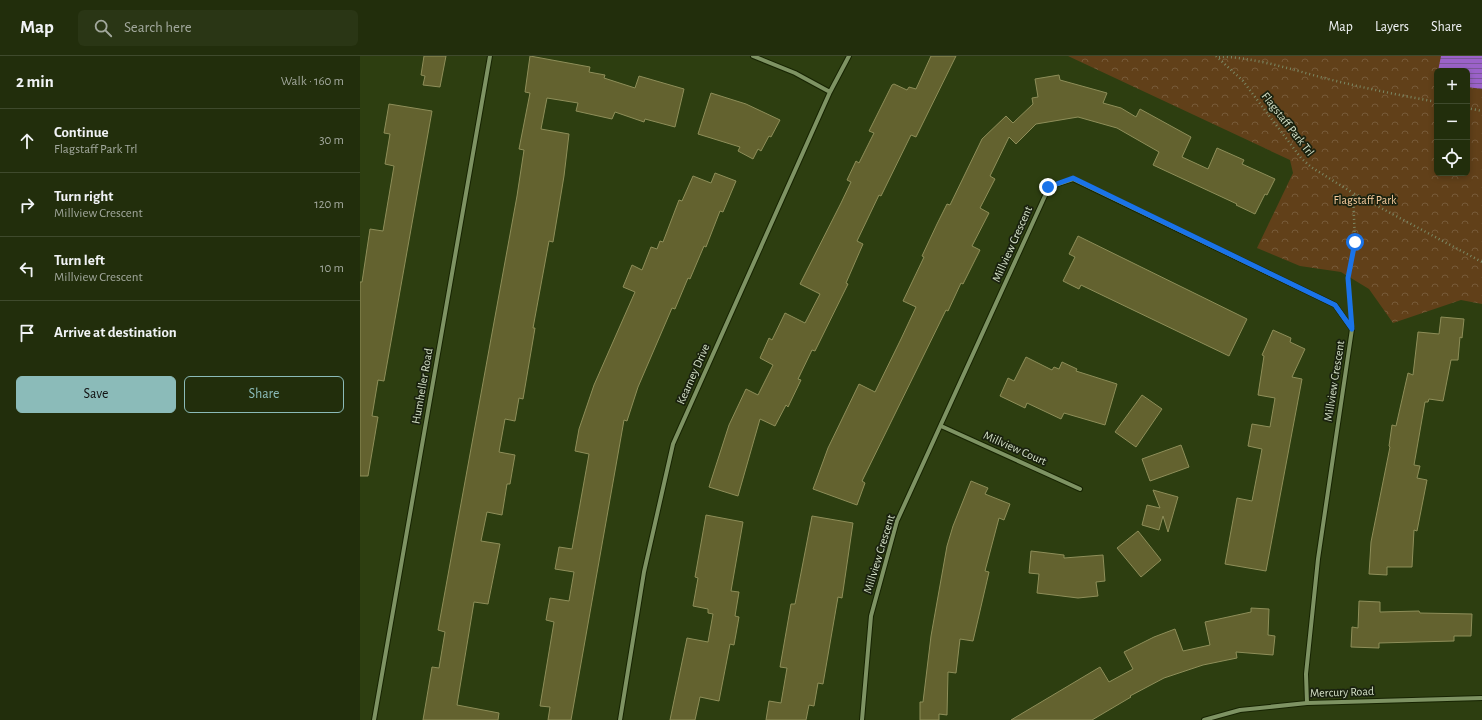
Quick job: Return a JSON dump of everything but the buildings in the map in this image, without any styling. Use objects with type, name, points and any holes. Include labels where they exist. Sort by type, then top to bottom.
[{"type":"street","name":"Humheller Road","points":[[374,720],[490,56]]},
{"type":"street","points":[[753,56],[795,73],[830,92]]},
{"type":"street","name":"Kearney Drive","points":[[620,720],[644,572],[672,444],[830,92],[848,56]]},
{"type":"street","name":"Millview Crescent","points":[[862,720],[871,616],[897,521],[1048,187],[1073,178],[1335,305],[1352,329],[1318,559],[1306,674],[1307,703]]},
{"type":"street","name":"Millview Court","points":[[941,426],[1080,488]]},
{"type":"street","name":"Mercury Road","points":[[1204,720],[1240,710],[1307,703],[1482,698]]},
{"type":"path","points":[[1218,57],[1279,66],[1373,90],[1434,101]]},
{"type":"path","name":"Flagstaff Park Trl","points":[[1218,57],[1243,81],[1301,158],[1311,167],[1353,193],[1482,262]]},
{"type":"path","points":[[1470,109],[1482,111]]},
{"type":"path","points":[[1352,329],[1348,278],[1355,242],[1353,193]]},
{"type":"green space","name":"Flagstaff Park","points":[[1068,56],[1482,56],[1482,304],[1461,300],[1393,323],[1369,289],[1341,272],[1300,266],[1257,248],[1293,173],[1290,160]]},
{"type":"shaded area","points":[[1441,56],[1482,56],[1482,89],[1470,87],[1470,68],[1439,68]]},
{"type":"route","points":[[1048,187],[1073,178],[1090,188],[1322,297],[1335,305],[1352,329],[1348,278],[1355,242]]}]
